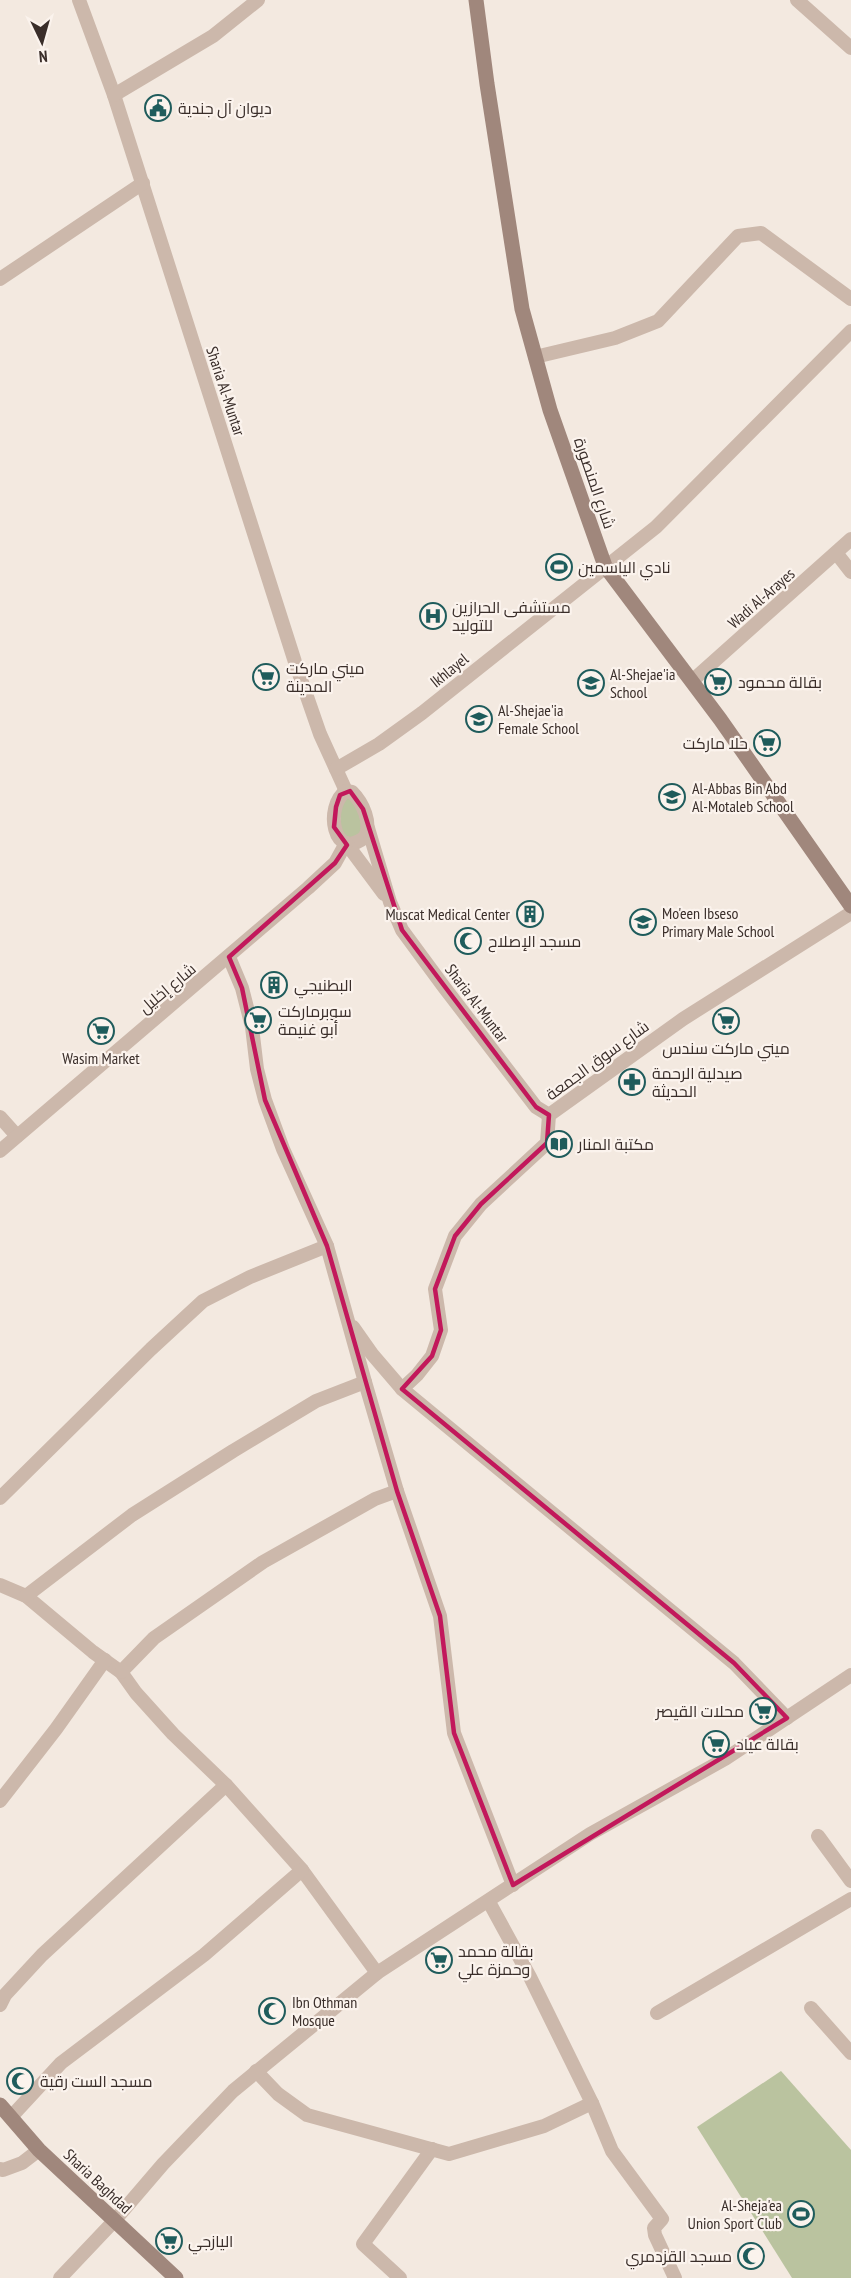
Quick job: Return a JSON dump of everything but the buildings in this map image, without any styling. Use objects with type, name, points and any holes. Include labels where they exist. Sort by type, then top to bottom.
[{"type":"main road","name":"شارع المنصورة","points":[[476,0],[522,309],[550,410],[605,566],[692,681],[851,906]]},
{"type":"main road","name":"Sharia Baghdad","points":[[5,2111],[39,2150],[176,2278]]},
{"type":"street","name":"Sharia Al-Muntar","points":[[79,0],[143,183],[263,564],[316,723],[346,792]]},
{"type":"street","points":[[114,95],[213,36],[258,0]]},
{"type":"street","points":[[797,0],[851,48]]},
{"type":"street","points":[[0,279],[143,183]]},
{"type":"street","points":[[536,357],[615,338],[657,321],[738,236],[760,233],[851,299]]},
{"type":"street","name":"Ikhlayel","points":[[336,770],[379,744],[422,713],[656,527],[851,331]]},
{"type":"street","name":"Wadi Al-Arayes","points":[[692,681],[851,540]]},
{"type":"street","points":[[837,554],[851,572]]},
{"type":"street","name":"Sharia Al-Muntar","points":[[390,902],[346,843],[336,835],[334,821],[339,799],[346,792],[352,792],[358,799],[390,902],[402,930],[536,1107],[549,1115]]},
{"type":"street","points":[[346,843],[362,840],[368,828]]},
{"type":"street","name":"شارع إخليل","points":[[0,1151],[229,957],[335,863],[346,843]]},
{"type":"street","name":"شارع سوق الجمعة","points":[[402,1389],[432,1356],[438,1339],[441,1330],[435,1289],[455,1236],[481,1204],[547,1143],[549,1115],[683,1019],[851,913]]},
{"type":"street","points":[[229,957],[242,988],[252,1027],[265,1100],[283,1149],[327,1246],[397,1491],[440,1616],[454,1733],[513,1885]]},
{"type":"street","points":[[0,1117],[16,1136]]},
{"type":"street","points":[[0,1498],[150,1349],[203,1301],[250,1277],[327,1246]]},
{"type":"street","points":[[347,1318],[372,1354],[402,1389],[734,1663],[788,1718]]},
{"type":"street","points":[[26,1596],[132,1515],[232,1451],[316,1401],[364,1382]]},
{"type":"street","points":[[121,1672],[154,1638],[263,1562],[375,1499],[397,1491]]},
{"type":"street","points":[[0,1586],[26,1596],[121,1672],[136,1693],[173,1734],[226,1785],[302,1870],[378,1973]]},
{"type":"street","points":[[0,1801],[56,1729],[105,1660]]},
{"type":"street","points":[[60,2278],[233,2091],[378,1973],[590,1834],[725,1759],[851,1675]]},
{"type":"street","points":[[0,2005],[5,1995],[42,1955],[226,1785]]},
{"type":"street","points":[[818,1836],[851,1881]]},
{"type":"street","points":[[5,2111],[61,2063],[204,1955],[302,1870]]},
{"type":"street","points":[[657,2013],[851,1899]]},
{"type":"street","points":[[489,1902],[530,1977],[592,2103],[612,2151],[662,2220],[654,2228],[654,2235],[675,2278]]},
{"type":"street","points":[[811,2008],[851,2053]]},
{"type":"street","points":[[256,2071],[278,2094],[307,2115],[449,2154],[544,2126],[592,2103]]},
{"type":"street","points":[[400,2278],[363,2244],[432,2149]]},
{"type":"street","points":[[0,2169],[22,2163],[39,2150]]},
{"type":"highlighted area","points":[[350,791],[363,809],[402,930],[536,1107],[549,1115],[547,1143],[481,1204],[455,1236],[435,1289],[441,1330],[432,1356],[402,1389],[734,1663],[787,1718],[513,1885],[454,1733],[440,1616],[397,1491],[327,1246],[265,1100],[242,988],[229,957],[335,863],[347,845],[334,827],[340,795]]},
{"type":"green space","points":[[342,794],[354,795],[365,837],[339,840]]},
{"type":"green space","name":"Al-Sheja'ea Union Sport Club","points":[[781,2071],[851,2150],[851,2278],[792,2278],[697,2127]]},
{"type":"place","name":"ديوان آل جندية","points":[[158,108]]},
{"type":"place","name":"نادي الياسمين","points":[[559,567]]},
{"type":"place","name":"مستشفى الحرازين للتوليد","points":[[433,616]]},
{"type":"place","name":"ميني ماركت المدينة","points":[[266,677]]},
{"type":"place","name":"بقالة محمود","points":[[718,682]]},
{"type":"place","name":"Al-Shejae'ia School","points":[[591,683]]},
{"type":"place","name":"Al-Shejae'ia Female School","points":[[479,719]]},
{"type":"place","name":"حلا ماركت","points":[[767,743]]},
{"type":"place","name":"Al-Abbas Bin Abd Al-Motaleb School","points":[[672,797]]},
{"type":"place","name":"Muscat Medical Center","points":[[530,914]]},
{"type":"place","name":"Mo'een Ibseso Primary Male School","points":[[643,922]]},
{"type":"place","name":"مسجد الإصلاح","points":[[468,941]]},
{"type":"place","name":"البطنيجي","points":[[274,985]]},
{"type":"place","name":"سوبرماركت أبو غنيمة","points":[[258,1020]]},
{"type":"place","name":"ميني ماركت سندس","points":[[726,1021]]},
{"type":"place","name":"Wasim Market","points":[[101,1031]]},
{"type":"place","name":"صيدلية الرحمة الحديثة","points":[[632,1082]]},
{"type":"place","name":"مكتبة المنار","points":[[559,1144]]},
{"type":"place","name":"محلات القيصر","points":[[763,1711]]},
{"type":"place","name":"بقالة عياد","points":[[716,1744]]},
{"type":"place","name":"بقالة محمد وحمزة علي","points":[[439,1960]]},
{"type":"place","name":"Ibn Othman Mosque","points":[[272,2011]]},
{"type":"place","name":"مسجد الست رقية","points":[[20,2081]]},
{"type":"place","name":"Al-Sheja'ea Union Sport Club","points":[[801,2214]]},
{"type":"place","name":"اليازجي","points":[[169,2241]]},
{"type":"place","name":"مسجد القزدمري","points":[[751,2256]]}]
